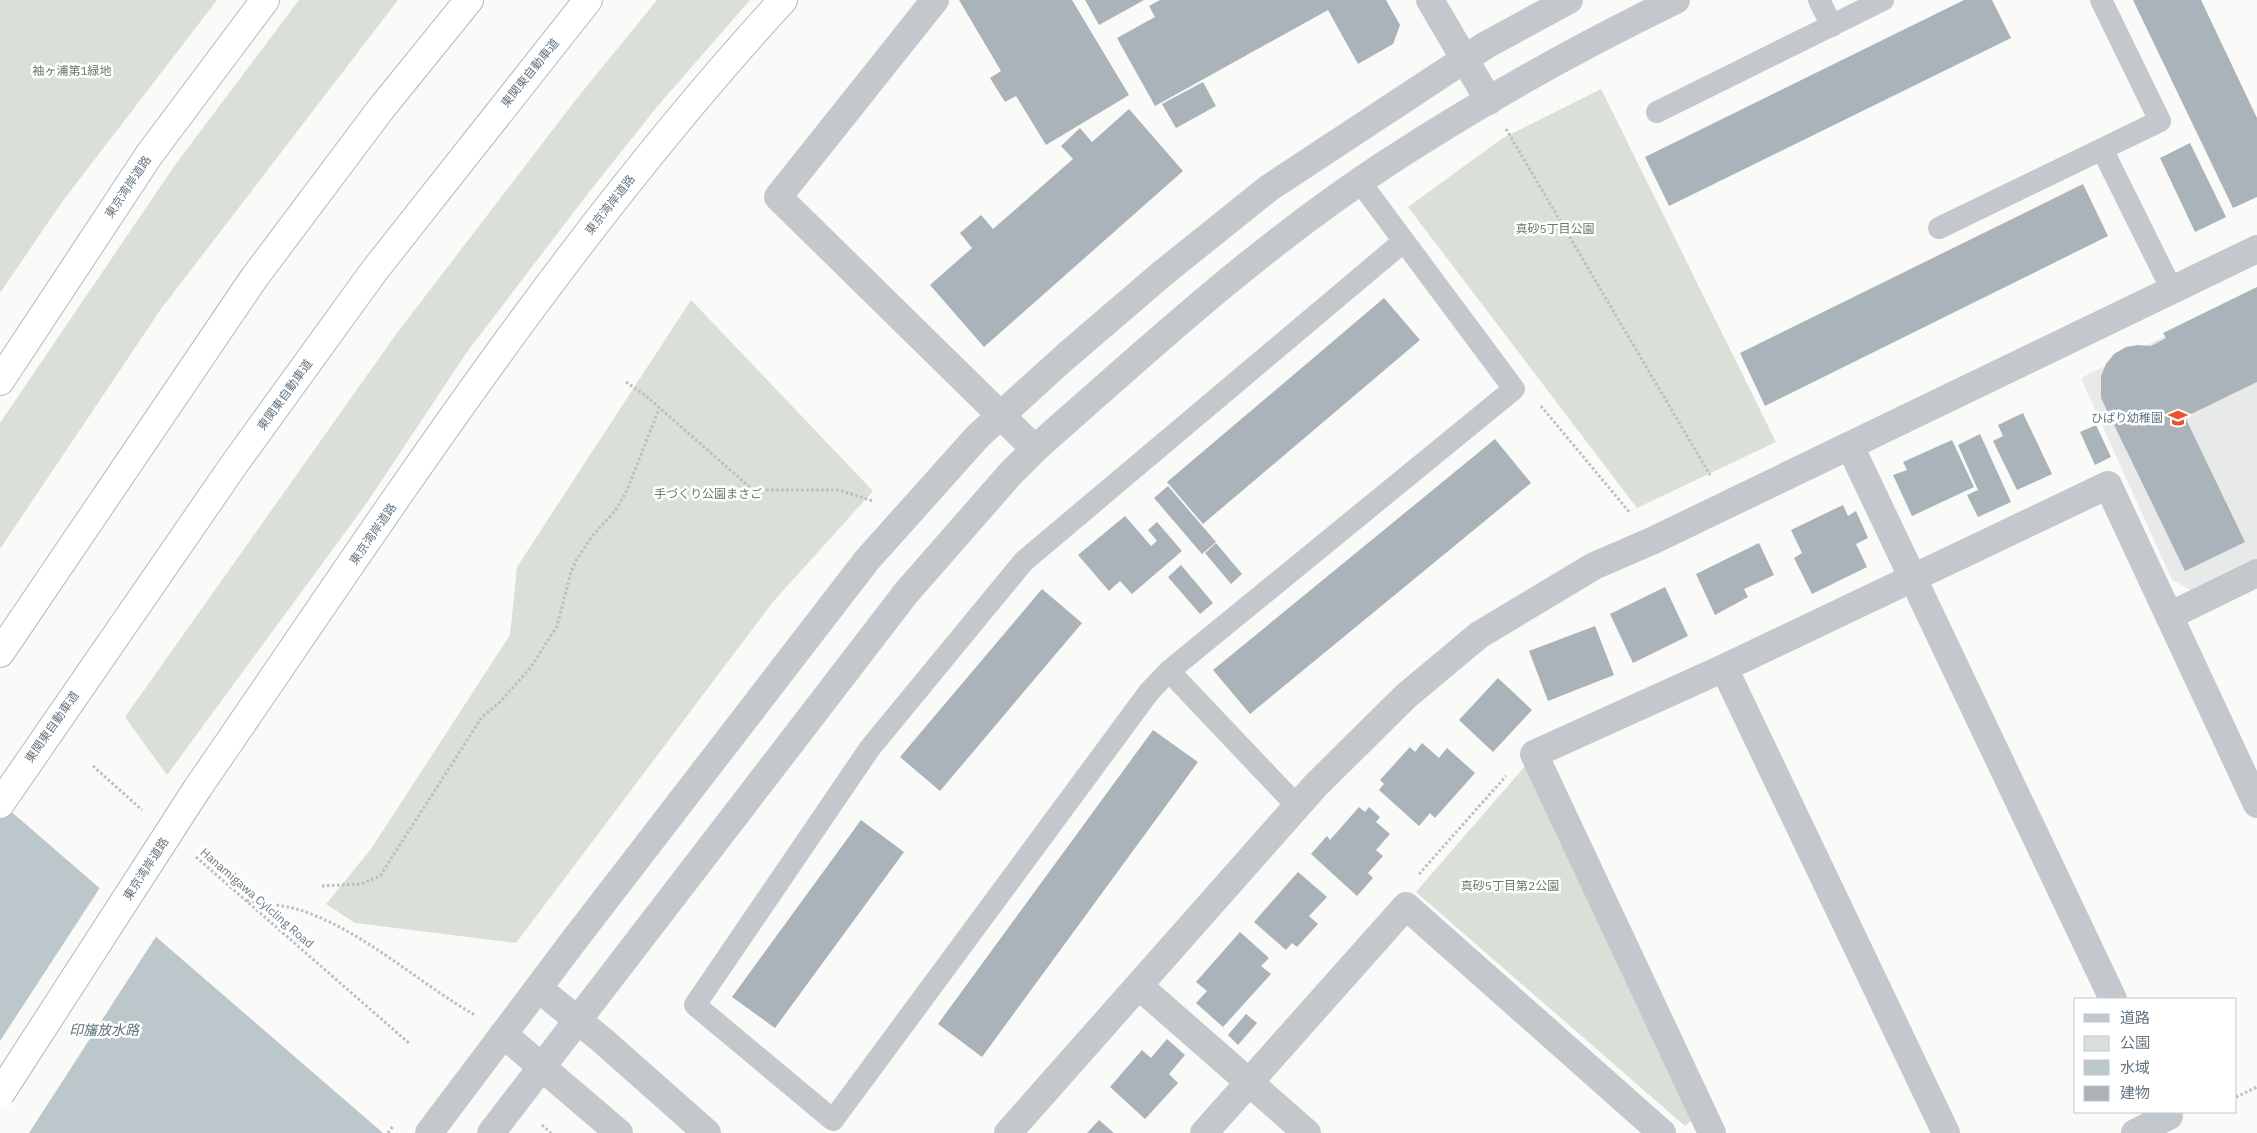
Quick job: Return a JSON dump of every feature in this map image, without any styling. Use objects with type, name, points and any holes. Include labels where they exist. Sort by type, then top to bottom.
[{"type":"highway","name":"東京湾岸道路","points":[[0,381],[149,155],[265,0]]},
{"type":"highway","points":[[0,653],[254,278],[380,110],[469,0]]},
{"type":"highway","name":"東関東自動車道","points":[[0,804],[39,745],[234,466],[374,271],[588,0]]},
{"type":"highway","name":"東京湾岸道路","points":[[0,1094],[197,789],[506,342],[616,196],[783,0]]},
{"type":"street","points":[[935,0],[778,197],[1035,449]]},
{"type":"street","points":[[1430,0],[1489,101]]},
{"type":"street","points":[[429,1133],[867,560],[1001,414],[1163,273],[1269,188],[1465,59],[1569,0]]},
{"type":"street","points":[[491,1133],[906,593],[1011,473],[1035,449],[1193,309],[1387,163],[1489,101],[1640,17],[1676,0]]},
{"type":"street","points":[[1008,1133],[1297,806],[1368,731],[1406,696],[1479,635],[1594,566],[1654,540],[2257,249]]},
{"type":"street","points":[[1850,446],[2113,998]]},
{"type":"street","points":[[1712,1133],[1534,754],[1724,668],[2108,485],[2257,804]]},
{"type":"street","points":[[2169,616],[2257,573]]},
{"type":"street","points":[[1724,668],[1946,1133]]},
{"type":"street","points":[[1204,1133],[1406,906],[1662,1133]]},
{"type":"street","points":[[1139,986],[1307,1133]]},
{"type":"street","points":[[538,988],[578,1020],[707,1133]]},
{"type":"street","points":[[503,1034],[542,1065],[619,1133]]},
{"type":"street","points":[[2135,1133],[2169,1116],[2168,1113]]},
{"type":"lane","points":[[1820,0],[1832,26]]},
{"type":"lane","points":[[1657,112],[1884,0]]},
{"type":"lane","points":[[1939,228],[2160,121],[2102,0]]},
{"type":"lane","points":[[2102,149],[2172,290]]},
{"type":"lane","points":[[1360,182],[1404,241],[1514,389],[1168,671],[1149,692],[833,1120],[696,1005],[870,748],[1024,561],[1404,241]]},
{"type":"lane","points":[[1168,671],[1297,806]]},
{"type":"path","points":[[1506,130],[1713,480]]},
{"type":"path","points":[[626,382],[753,490],[839,490],[874,501]]},
{"type":"path","points":[[1514,389],[1532,395],[1634,518]]},
{"type":"path","points":[[322,886],[361,884],[380,876],[482,717],[500,702],[531,667],[557,626],[571,572],[577,559],[593,535],[615,511],[627,490],[659,409]]},
{"type":"path","points":[[1406,906],[1411,883],[1515,766],[1534,754]]},
{"type":"path","points":[[93,766],[144,811]]},
{"type":"path","name":"Hanamigawa Cylcling Road","points":[[195,856],[410,1044]]},
{"type":"path","points":[[246,900],[300,910],[363,940],[450,1000],[476,1015]]},
{"type":"path","points":[[2237,1097],[2257,1087]]},
{"type":"path","points":[[538,1121],[551,1133]]},
{"type":"shaded area","name":"ひばり幼稚園","points":[[2257,290],[2257,560],[2193,591],[2172,580],[2081,378]]},
{"type":"green space","name":"袖ヶ浦第1緑地","points":[[0,0],[217,0],[62,202],[0,293]]},
{"type":"green space","points":[[299,0],[398,0],[161,309],[0,549],[0,423],[175,165]]},
{"type":"green space","points":[[657,0],[750,0],[656,108],[467,352],[366,504],[167,775],[125,717],[397,333],[574,102]]},
{"type":"green space","name":"真砂5丁目公園","points":[[1601,89],[1776,442],[1637,508],[1408,207],[1503,138]]},
{"type":"green space","name":"手づくり公園まさご","points":[[691,300],[873,491],[772,603],[516,943],[355,923],[326,904],[371,849],[510,635],[517,567]]},
{"type":"green space","name":"真砂5丁目第2公園","points":[[1526,765],[1692,1120],[1685,1126],[1416,892]]},
{"type":"water","name":"印旛放水路","points":[[0,802],[383,1133],[0,1133]]},
{"type":"pier","points":[[101,886],[157,935],[29,1133],[0,1133],[0,1041]]},
{"type":"building","points":[[959,0],[1072,0],[1129,95],[1046,145],[1016,96],[1005,102],[990,78],[1001,71]]},
{"type":"building","points":[[1085,0],[1144,0],[1099,25]]},
{"type":"building","points":[[1160,0],[1386,0],[1400,25],[1393,44],[1358,64],[1328,10],[1155,106],[1117,38],[1155,17],[1149,6]]},
{"type":"building","points":[[1964,0],[1992,0],[2011,38],[1669,206],[1645,157]]},
{"type":"building","points":[[2133,0],[2201,0],[2257,118],[2257,197],[2233,208]]},
{"type":"building","points":[[1203,82],[1216,106],[1176,128],[1162,104]]},
{"type":"building","points":[[1129,109],[1183,171],[984,347],[930,285],[972,248],[960,233],[981,215],[993,229],[1073,159],[1061,146],[1080,128],[1092,142]]},
{"type":"building","points":[[2190,143],[2226,217],[2195,232],[2160,158]]},
{"type":"building","points":[[2083,184],[2108,236],[1765,406],[1740,353]]},
{"type":"building","name":"ひばり幼稚園","points":[[2257,287],[2257,382],[2185,417],[2245,542],[2185,571],[2101,398],[2101,376],[2106,364],[2114,354],[2126,347],[2138,345],[2151,346],[2166,338],[2163,333]]},
{"type":"building","points":[[1384,298],[1420,340],[1203,524],[1167,482]]},
{"type":"building","points":[[2023,413],[2052,474],[2017,490],[1993,441],[2003,436],[1998,425]]},
{"type":"building","points":[[2096,425],[2111,457],[2095,465],[2080,432]]},
{"type":"building","points":[[1980,434],[2011,502],[1978,517],[1967,495],[1978,490],[1958,445]]},
{"type":"building","points":[[1495,439],[1531,483],[1250,714],[1213,670]]},
{"type":"building","points":[[1952,440],[1974,487],[1912,516],[1893,475],[1907,470],[1903,462]]},
{"type":"building","points":[[1168,486],[1216,542],[1202,554],[1154,498]]},
{"type":"building","points":[[1843,505],[1848,516],[1856,511],[1868,538],[1856,544],[1867,567],[1812,594],[1794,558],[1802,553],[1791,530]]},
{"type":"building","points":[[1125,516],[1151,546],[1157,541],[1148,530],[1157,522],[1182,551],[1132,594],[1120,581],[1109,591],[1078,555]]},
{"type":"building","points":[[1216,543],[1242,574],[1231,584],[1205,553]]},
{"type":"building","points":[[1759,543],[1774,575],[1744,589],[1748,597],[1715,615],[1696,574]]},
{"type":"building","points":[[1181,565],[1213,603],[1200,614],[1168,577]]},
{"type":"building","points":[[1665,587],[1688,636],[1633,663],[1610,614]]},
{"type":"building","points":[[1042,589],[1082,623],[940,791],[900,757]]},
{"type":"building","points":[[1595,626],[1614,675],[1548,701],[1529,651]]},
{"type":"building","points":[[1498,678],[1532,710],[1493,752],[1459,720]]},
{"type":"building","points":[[1153,730],[1198,762],[982,1057],[938,1024]]},
{"type":"building","points":[[1422,743],[1439,758],[1447,748],[1475,773],[1435,818],[1430,813],[1419,826],[1379,790],[1384,784],[1380,780],[1410,747],[1415,752]]},
{"type":"building","points":[[1359,807],[1365,812],[1369,807],[1380,817],[1376,822],[1390,834],[1376,850],[1383,856],[1368,873],[1373,878],[1357,896],[1311,854],[1327,836],[1330,840]]},
{"type":"building","points":[[861,820],[904,852],[775,1028],[732,997]]},
{"type":"building","points":[[1298,872],[1327,897],[1309,916],[1318,924],[1297,947],[1292,943],[1286,950],[1254,922]]},
{"type":"building","points":[[1240,932],[1269,958],[1261,966],[1271,974],[1223,1027],[1196,1003],[1207,991],[1196,982]]},
{"type":"building","points":[[1246,1014],[1257,1023],[1238,1045],[1228,1035]]},
{"type":"building","points":[[1167,1039],[1185,1055],[1169,1074],[1178,1083],[1145,1119],[1110,1087],[1142,1050],[1151,1058]]},
{"type":"building","points":[[1099,1120],[1114,1133],[1087,1133]]},
{"type":"place","name":"ひばり幼稚園","points":[[2178,418]]}]
